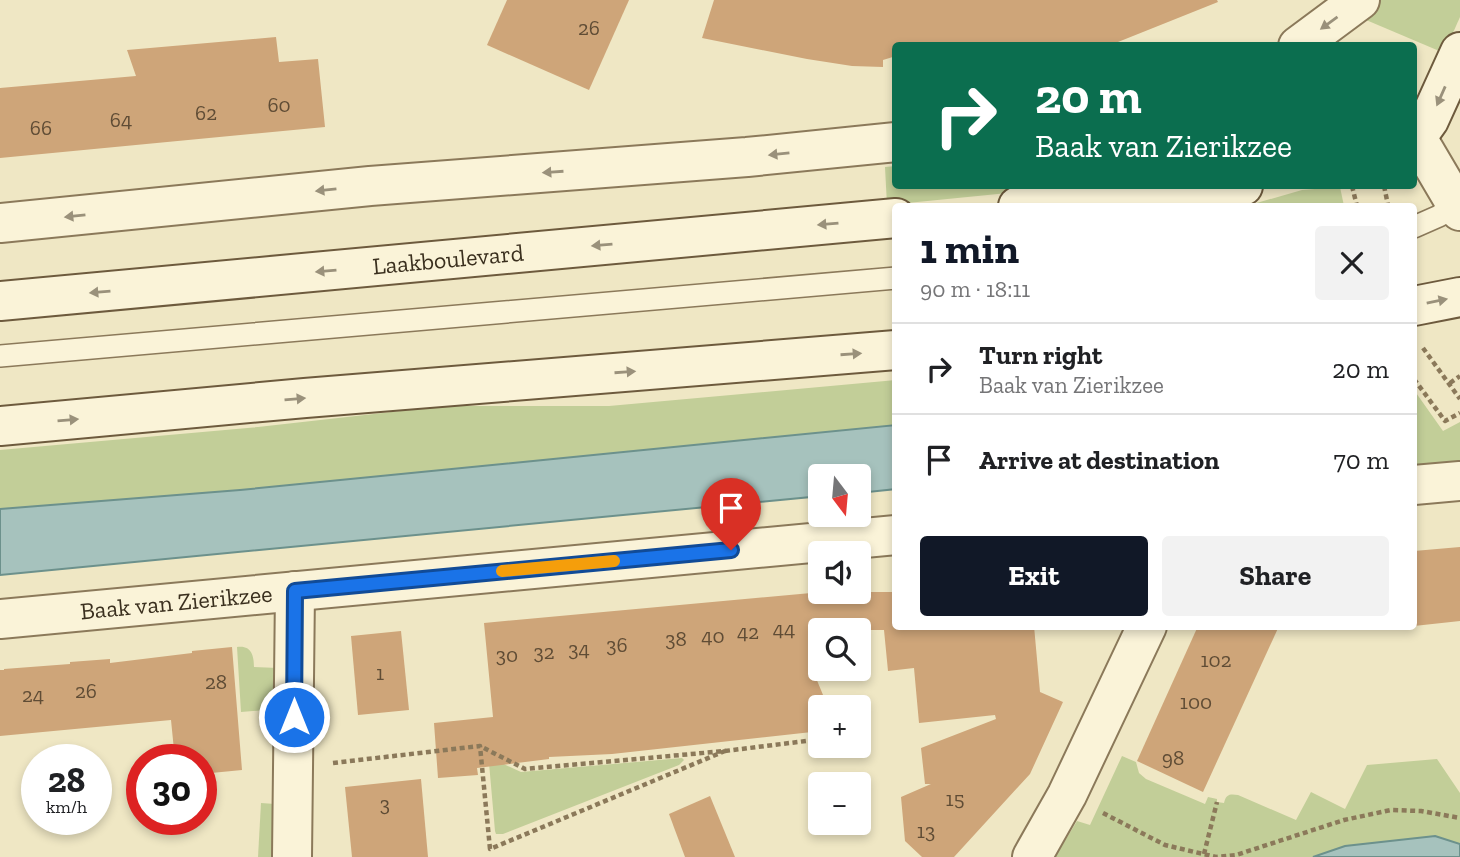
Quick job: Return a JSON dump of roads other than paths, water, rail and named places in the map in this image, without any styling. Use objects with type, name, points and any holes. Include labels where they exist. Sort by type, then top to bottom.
[{"type":"street","points":[[1303,42],[1360,0]]},
{"type":"street","points":[[1417,138],[1429,121],[1460,52]]},
{"type":"street","points":[[1417,139],[1460,150]]},
{"type":"street","points":[[1417,141],[1454,208]]},
{"type":"street","points":[[0,223],[370,186],[747,157],[892,142]]},
{"type":"street","points":[[1052,203],[1208,189]]},
{"type":"street","name":"Laakboulevard","points":[[0,301],[892,218]]},
{"type":"street","points":[[1417,305],[1460,297]]},
{"type":"street","points":[[0,426],[892,350]]},
{"type":"street","points":[[1417,485],[1460,481]]},
{"type":"street","name":"Baak van Zierikzee","points":[[0,619],[892,535]]},
{"type":"street","points":[[292,857],[295,591]]},
{"type":"street","points":[[1032,857],[1067,795],[1145,630]]},
{"type":"lane","points":[[1201,203],[1235,189]]},
{"type":"lane","points":[[1417,226],[1454,208]]},
{"type":"lane","points":[[0,356],[892,278]]},
{"type":"water","points":[[892,425],[892,489],[872,492],[872,464],[808,464],[808,497],[0,575],[0,509],[240,490]]},
{"type":"water","points":[[1435,836],[1460,844],[1460,857],[1313,857],[1345,846]]}]
